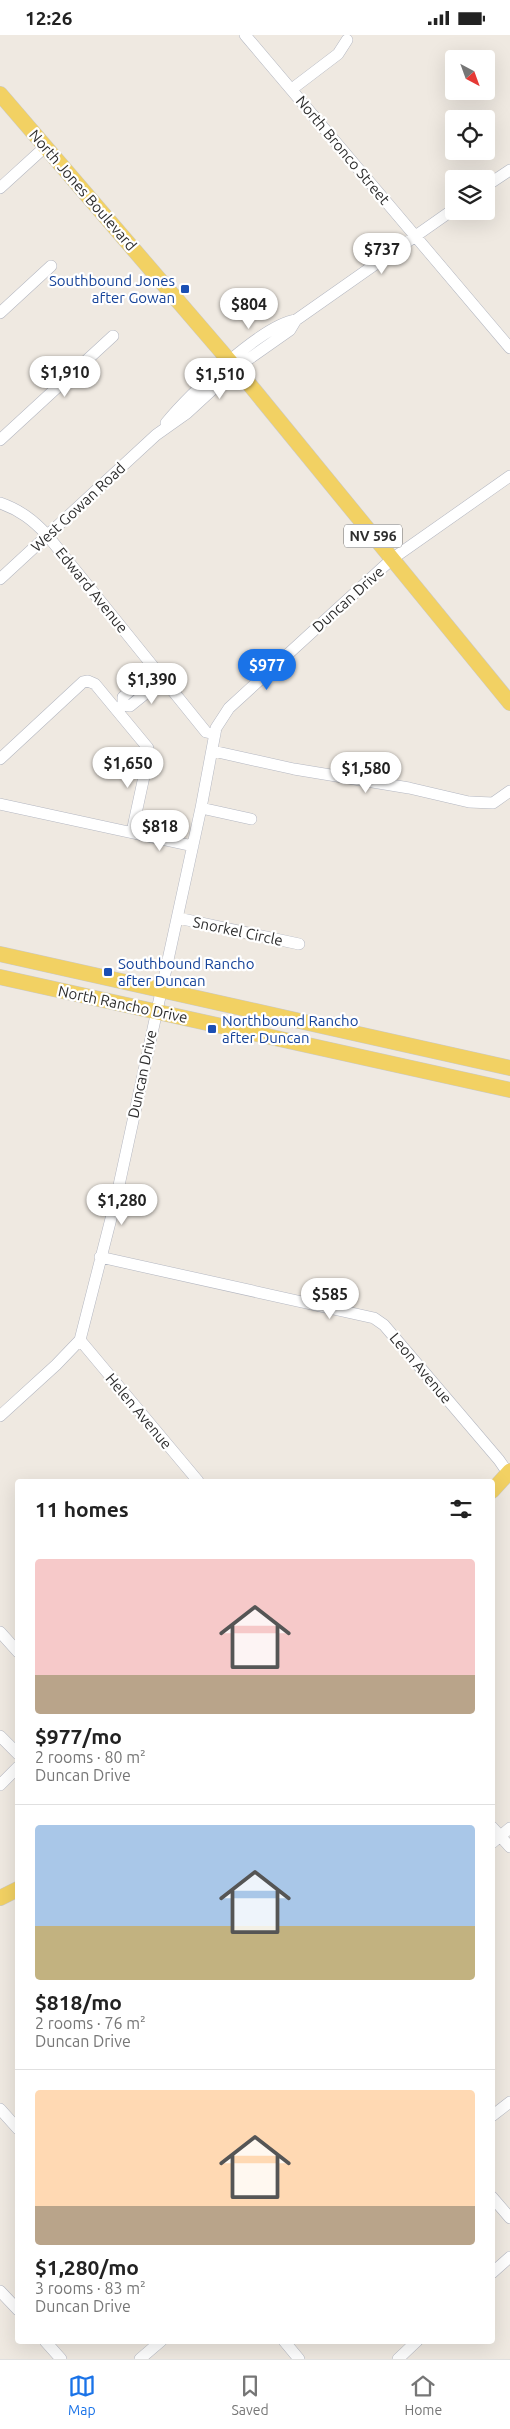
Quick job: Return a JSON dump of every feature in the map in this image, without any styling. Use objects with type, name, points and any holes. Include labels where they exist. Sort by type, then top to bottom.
[{"type":"main road","name":"North Jones Boulevard","points":[[0,94],[232,364],[510,703]]},
{"type":"main road","name":"North Rancho Drive","points":[[0,954],[510,1068]]},
{"type":"main road","name":"North Rancho Drive","points":[[0,977],[510,1090]]},
{"type":"main road","points":[[495,1488],[509,1474]]},
{"type":"main road","points":[[0,1898],[15,1890]]},
{"type":"street","name":"North Bronco Street","points":[[245,35],[510,348]]},
{"type":"street","name":"North Bronco Street","points":[[292,89],[338,54],[347,40]]},
{"type":"street","points":[[0,188],[45,147]]},
{"type":"street","points":[[495,180],[510,170]]},
{"type":"street","name":"West Gowan Road","points":[[0,579],[156,435],[187,413],[232,364],[290,330],[296,320],[445,215]]},
{"type":"street","points":[[0,313],[51,266]]},
{"type":"street","points":[[0,440],[113,336]]},
{"type":"street","name":"Duncan Drive","points":[[80,1340],[116,1199],[160,990],[178,918],[213,751],[216,728],[229,708],[392,559],[510,476]]},
{"type":"street","name":"Edward Avenue","points":[[0,503],[29,517],[48,535],[158,676],[206,732],[215,734]]},
{"type":"street","points":[[121,708],[123,697],[148,674],[158,676]]},
{"type":"street","points":[[0,759],[83,682],[95,683],[121,708],[148,748],[148,758],[132,832]]},
{"type":"street","points":[[213,751],[294,769],[409,788],[469,802],[493,803],[510,791]]},
{"type":"street","points":[[0,805],[193,846]]},
{"type":"street","points":[[201,808],[251,819]]},
{"type":"street","name":"Snorkel Circle","points":[[178,918],[298,944]]},
{"type":"street","name":"Leon Avenue","points":[[100,1257],[374,1318],[390,1332],[509,1474]]},
{"type":"street","points":[[0,1416],[56,1365],[80,1340]]},
{"type":"street","name":"Helen Avenue","points":[[80,1340],[196,1479]]},
{"type":"street","points":[[0,1632],[15,1649]]},
{"type":"street","points":[[0,1736],[15,1751]]},
{"type":"street","points":[[0,1785],[15,1770]]},
{"type":"street","points":[[510,1828],[497,1840],[510,1847]]},
{"type":"street","points":[[495,2114],[510,2102]]},
{"type":"street","points":[[0,2109],[15,2126]]},
{"type":"street","points":[[495,2200],[510,2218]]},
{"type":"street","points":[[495,2270],[510,2257]]},
{"type":"street","points":[[0,2291],[15,2307]]},
{"type":"street","points":[[48,2344],[61,2359]]},
{"type":"street","points":[[140,2359],[158,2344]]},
{"type":"street","points":[[286,2344],[299,2359]]},
{"type":"street","points":[[398,2359],[414,2344]]},
{"type":"place","name":"Southbound Jones after Gowan","points":[[185,289]]},
{"type":"place","name":"Southbound Rancho after Duncan","points":[[108,972]]},
{"type":"place","name":"Northbound Rancho after Duncan","points":[[212,1029]]}]
